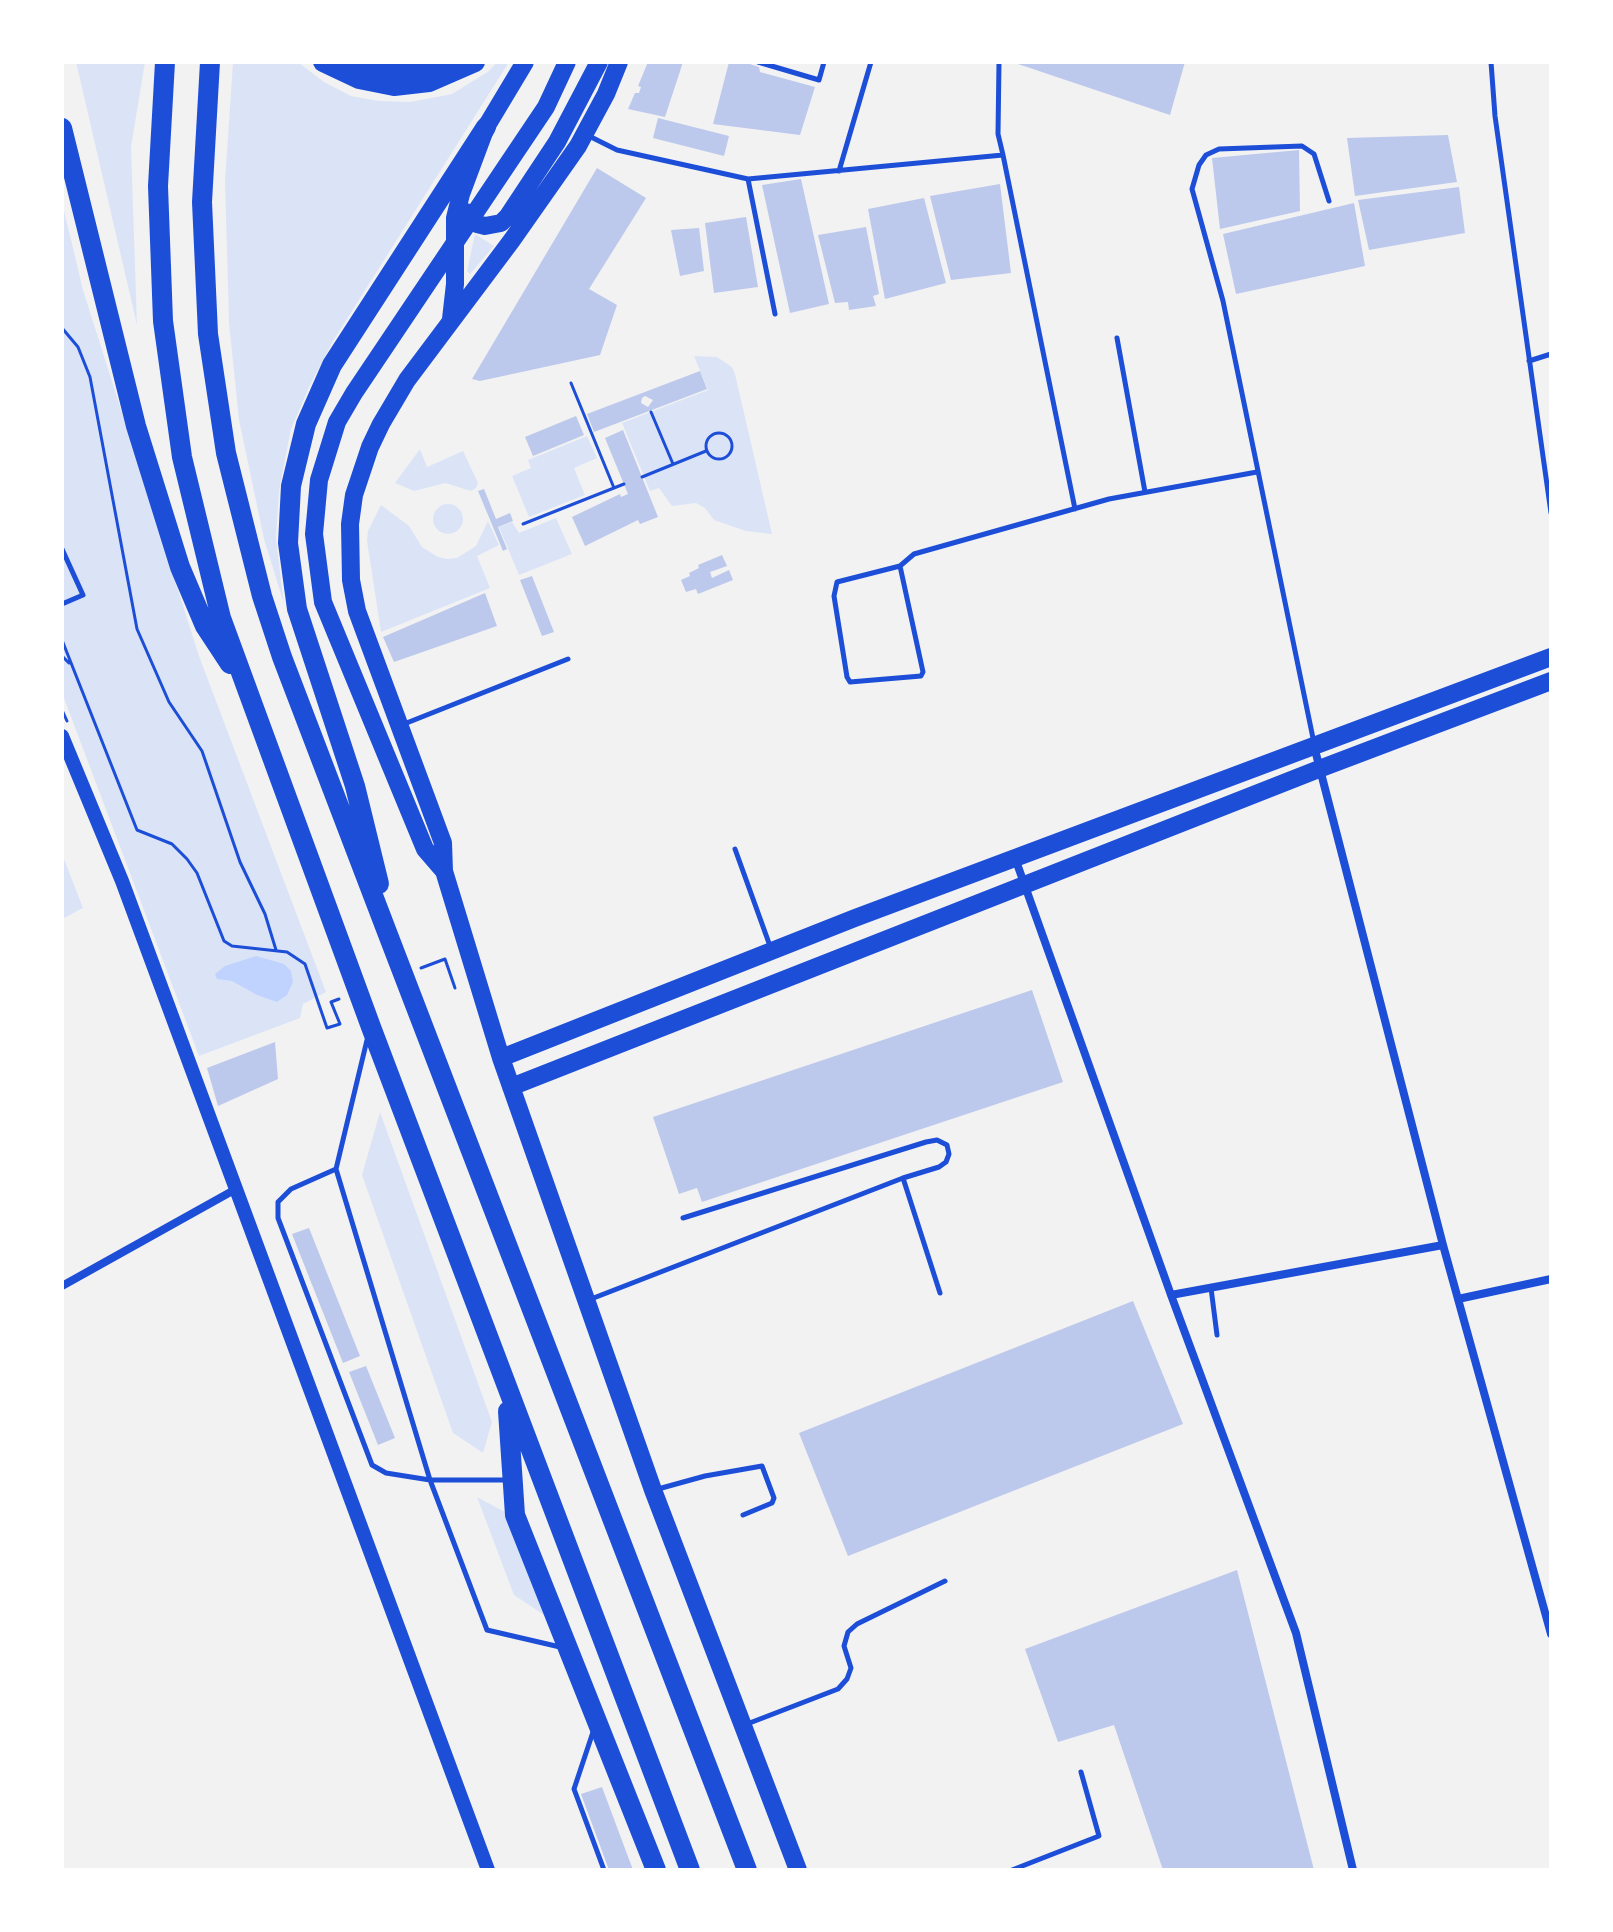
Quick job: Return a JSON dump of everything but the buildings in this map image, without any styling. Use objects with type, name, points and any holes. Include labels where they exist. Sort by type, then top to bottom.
[{"type":"highway","points":[[165,62],[159,139],[158,217],[167,358],[195,519],[221,618],[371,1027],[690,1870]]},
{"type":"highway","points":[[210,62],[203,164],[205,288],[212,365],[239,512],[274,632],[747,1870]]},
{"type":"highway","points":[[323,62],[359,79],[394,86],[437,80],[475,62]]},
{"type":"highway","points":[[387,932],[366,822],[297,609],[288,543],[291,486],[306,424],[332,365],[486,127]]},
{"type":"highway","points":[[62,128],[136,426],[180,567],[205,626],[243,681]]},
{"type":"highway","points":[[506,1387],[515,1515],[656,1870]]},
{"type":"main road","points":[[352,62],[390,72],[421,69],[441,62]]},
{"type":"main road","points":[[449,324],[455,284],[455,218],[461,194],[486,127],[525,62]]},
{"type":"main road","points":[[444,871],[425,849],[330,624],[320,584],[314,534],[319,480],[337,422],[368,368],[436,273],[546,107],[567,62]]},
{"type":"main road","points":[[461,194],[465,212],[477,224],[492,226],[501,223],[557,142],[599,62]]},
{"type":"main road","points":[[619,62],[585,133],[512,240],[407,380],[381,424],[360,473],[350,524],[351,580],[357,611],[443,843],[444,871],[511,1087],[653,1490],[798,1870]]},
{"type":"main road","points":[[501,1058],[1015,857],[1551,657]]},
{"type":"main road","points":[[511,1087],[1551,681]]},
{"type":"street","points":[[62,736],[122,881],[488,1870]]},
{"type":"street","points":[[1314,744],[1443,1245],[1551,1634]]},
{"type":"street","points":[[1015,857],[1171,1295],[1296,1633],[1353,1870]]},
{"type":"street","points":[[62,1286],[236,1189]]},
{"type":"street","points":[[1171,1295],[1443,1245]]},
{"type":"street","points":[[1458,1299],[1551,1279]]},
{"type":"lane","points":[[758,62],[819,80],[824,62]]},
{"type":"lane","points":[[839,171],[871,62]]},
{"type":"lane","points":[[999,62],[998,134],[1075,509]]},
{"type":"lane","points":[[1491,62],[1495,116],[1551,513]]},
{"type":"lane","points":[[585,133],[617,150],[748,179],[1003,155]]},
{"type":"lane","points":[[1314,744],[1223,301],[1192,189],[1199,165],[1206,155],[1219,149],[1302,146],[1314,154],[1329,201]]},
{"type":"lane","points":[[748,179],[775,314]]},
{"type":"lane","points":[[1117,338],[1145,492]]},
{"type":"lane","points":[[1529,361],[1551,354]]},
{"type":"lane","points":[[900,566],[923,672],[921,676],[850,682],[834,596],[837,582],[900,566],[914,554],[1075,509],[1145,492],[1257,472]]},
{"type":"lane","points":[[62,549],[83,595],[62,604]]},
{"type":"lane","points":[[399,725],[568,659]]},
{"type":"lane","points":[[735,849],[772,951]]},
{"type":"lane","points":[[371,1027],[336,1169],[430,1480],[487,1630],[568,1649]]},
{"type":"lane","points":[[586,1300],[939,1167],[946,1162],[949,1154],[947,1145],[937,1140],[926,1142],[683,1218]]},
{"type":"lane","points":[[336,1169],[291,1189],[278,1202],[278,1218],[372,1465],[386,1473],[430,1480],[513,1480]]},
{"type":"lane","points":[[903,1178],[940,1293]]},
{"type":"lane","points":[[1211,1287],[1217,1335]]},
{"type":"lane","points":[[653,1490],[705,1476],[762,1466],[774,1498],[772,1503],[743,1515]]},
{"type":"lane","points":[[742,1726],[838,1689],[851,1668],[844,1646],[848,1632],[857,1624],[945,1581]]},
{"type":"lane","points":[[597,1720],[574,1789],[604,1870]]},
{"type":"lane","points":[[1012,1870],[1099,1836],[1081,1772]]},
{"type":"path","points":[[62,328],[78,347],[90,377],[137,629],[169,702],[202,751],[240,862],[265,914],[276,950]]},
{"type":"path","points":[[571,383],[614,488]]},
{"type":"path","points":[[651,412],[673,464]]},
{"type":"path","points":[[713,433],[725,434],[731,440],[730,454],[722,459],[713,458],[706,451],[705,443],[713,433]]},
{"type":"path","points":[[642,477],[706,451]]},
{"type":"path","points":[[523,524],[624,484]]},
{"type":"path","points":[[62,640],[137,830],[172,844],[187,859],[197,873],[224,941],[232,946],[287,952],[305,964],[327,1028],[340,1024],[331,1002]]},
{"type":"path","points":[[62,656],[72,665]]},
{"type":"path","points":[[445,959],[455,988]]},
{"type":"shaded area","points":[[76,62],[145,62],[131,147],[137,325]]},
{"type":"shaded area","points":[[233,62],[298,62],[324,82],[351,96],[410,102],[452,94],[489,71],[497,62],[509,62],[333,341],[291,429],[279,491],[276,538],[284,604],[264,539],[239,420],[229,323],[225,181]]},
{"type":"shaded area","points":[[62,202],[83,290],[199,656],[326,992],[303,1004],[300,1018],[199,1056],[62,693]]},
{"type":"shaded area","points":[[475,234],[494,246],[470,274],[467,271]]},
{"type":"shaded area","points":[[694,356],[717,357],[732,367],[772,534],[746,531],[714,520],[705,508],[696,503],[672,506],[659,488],[650,491],[622,423],[708,390]]},
{"type":"shaded area","points":[[587,436],[597,458],[574,468],[585,495],[529,517],[512,476],[531,468],[528,460]]},
{"type":"shaded area","points":[[420,449],[427,467],[463,451],[478,483],[476,488],[471,491],[445,483],[414,491],[395,483]]},
{"type":"shaded area","points":[[448,504],[458,509],[463,519],[458,529],[448,534],[438,529],[433,519],[438,509]]},
{"type":"shaded area","points":[[381,505],[409,526],[422,547],[448,559],[457,558],[476,546],[488,521],[499,545],[477,556],[490,588],[381,632],[367,541],[368,531]]},
{"type":"shaded area","points":[[556,518],[572,554],[519,575],[499,527],[512,522],[519,533]]},
{"type":"shaded area","points":[[62,854],[83,908],[62,919]]},
{"type":"shaded area","points":[[380,1112],[492,1422],[483,1453],[453,1433],[362,1175]]},
{"type":"shaded area","points":[[477,1497],[505,1512],[550,1619],[514,1595]]},
{"type":"water","points":[[256,956],[284,964],[291,971],[293,982],[287,995],[277,1002],[232,981],[217,979],[215,974],[225,966]]}]
